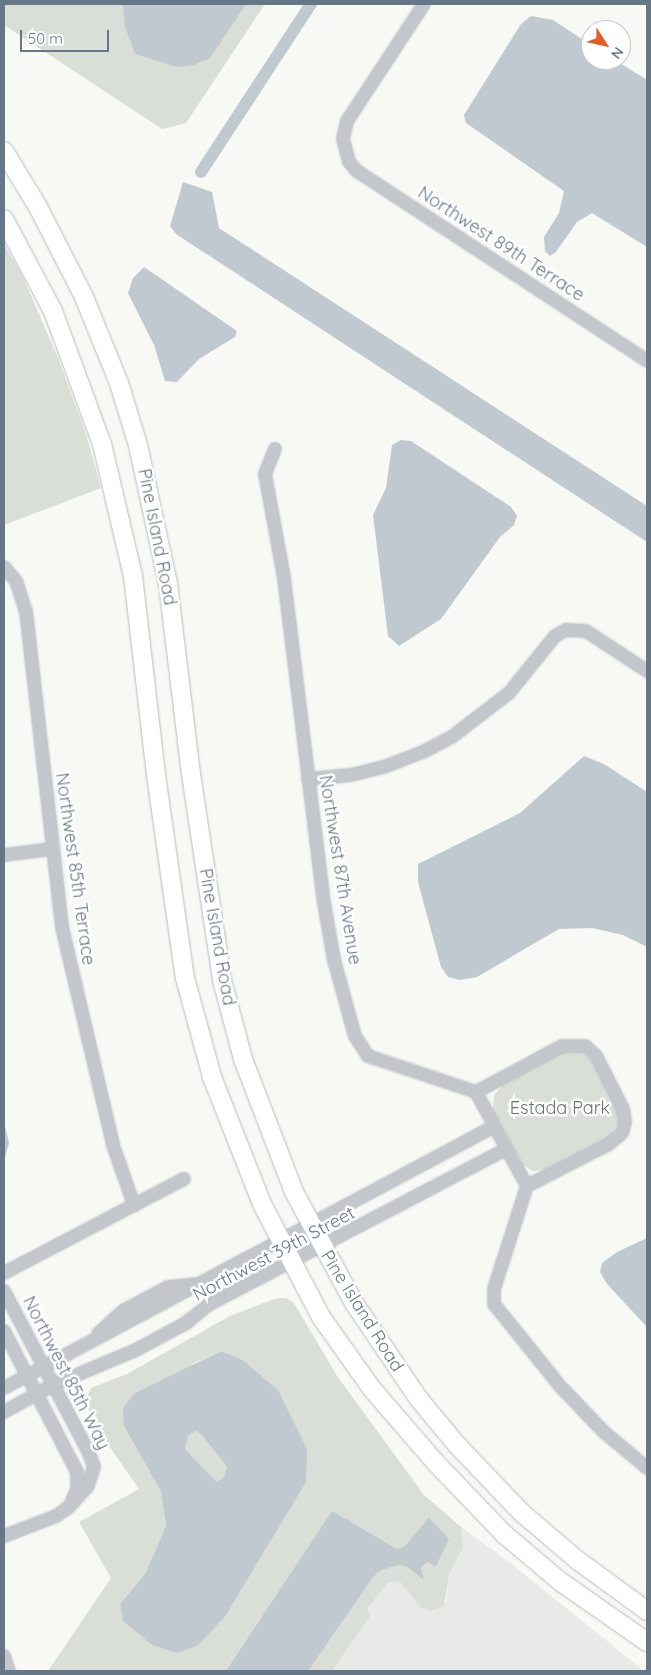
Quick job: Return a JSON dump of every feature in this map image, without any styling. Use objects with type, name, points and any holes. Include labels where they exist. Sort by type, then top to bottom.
[{"type":"main road","name":"Pine Island Road","points":[[4,151],[38,207],[84,297],[119,383],[138,445],[168,584],[191,774],[222,980],[249,1078],[269,1133],[322,1248],[418,1398],[457,1445],[522,1513],[576,1559],[647,1611]]},
{"type":"main road","name":"Pine Island Road","points":[[4,219],[53,311],[102,444],[133,576],[156,775],[185,978],[212,1077],[279,1240],[321,1318],[366,1382],[468,1498],[561,1582],[647,1642]]},
{"type":"street","name":"Northwest 89th Terrace","points":[[424,4],[347,121],[343,148],[357,171],[647,361]]},
{"type":"street","name":"Northwest 87th Avenue","points":[[275,449],[265,474],[284,578],[324,903],[334,960],[355,1036],[367,1058],[476,1092]]},
{"type":"street","name":"Northwest 85th Terrace","points":[[4,567],[16,581],[26,611],[62,927],[87,1043],[113,1145],[134,1205]]},
{"type":"street","points":[[308,779],[351,775],[384,767],[425,751],[453,736],[509,693],[566,624],[586,631],[647,672]]},
{"type":"street","points":[[4,855],[52,849]]},
{"type":"street","points":[[527,1186],[505,1150],[476,1092],[562,1046],[582,1040],[596,1056],[623,1109],[629,1129],[609,1144],[527,1186],[494,1289],[494,1304],[560,1386],[604,1432],[647,1468]]},
{"type":"street","name":"Northwest 39th Street","points":[[4,1388],[203,1284],[309,1223],[493,1126]]},
{"type":"street","name":"Northwest 39th Street","points":[[4,1412],[53,1385],[136,1350],[186,1323],[208,1305],[322,1248],[505,1150]]},
{"type":"street","points":[[4,1272],[184,1178]]},
{"type":"street","name":"Northwest 85th Way","points":[[4,1291],[94,1467],[88,1486],[69,1507]]},
{"type":"street","name":"Northwest 85th Way","points":[[4,1331],[77,1472],[77,1490],[69,1507]]},
{"type":"street","points":[[4,1536],[69,1507]]},
{"type":"street","points":[[4,1656],[9,1671]]},
{"type":"shaded area","points":[[123,4],[246,4],[210,58],[194,65],[177,67],[135,54],[125,27]]},
{"type":"shaded area","points":[[531,16],[553,20],[581,38],[581,70],[631,70],[647,80],[647,247],[592,213],[577,222],[556,252],[550,256],[545,251],[544,237],[559,213],[564,191],[466,123],[464,115],[521,24]]},
{"type":"shaded area","points":[[183,182],[212,192],[219,228],[647,506],[647,542],[176,234],[170,226]]},
{"type":"shaded area","points":[[144,267],[237,331],[235,337],[199,359],[177,382],[165,381],[154,345],[128,293],[133,278]]},
{"type":"shaded area","points":[[401,440],[411,441],[511,507],[517,516],[514,525],[500,537],[441,619],[399,646],[388,636],[373,515],[386,488],[392,445]]},
{"type":"shaded area","points":[[584,756],[604,764],[647,792],[647,947],[623,935],[592,928],[559,929],[477,977],[460,980],[448,977],[441,967],[418,882],[418,864],[520,813]]},
{"type":"shaded area","points":[[4,1122],[9,1143],[4,1161]]},
{"type":"shaded area","points":[[647,1238],[647,1327],[607,1284],[600,1272],[602,1263],[617,1252]]},
{"type":"shaded area","points":[[221,1351],[243,1360],[278,1390],[307,1449],[306,1482],[224,1618],[197,1646],[177,1653],[152,1645],[123,1621],[120,1604],[145,1574],[166,1526],[161,1492],[124,1426],[123,1408],[135,1393]],"holes":[[[195,1431],[201,1434],[227,1467],[223,1478],[217,1482],[185,1449],[188,1436]]]},
{"type":"shaded area","points":[[332,1511],[397,1549],[404,1547],[429,1518],[449,1539],[436,1566],[427,1562],[421,1567],[424,1580],[406,1566],[398,1565],[381,1570],[373,1577],[308,1671],[226,1671]]},
{"type":"shaded area","points":[[461,1527],[509,1562],[644,1671],[332,1671],[369,1616],[368,1608],[388,1582],[400,1582],[413,1599],[446,1603],[449,1575],[463,1546]]},
{"type":"green space","points":[[4,4],[265,4],[186,123],[162,129],[4,25]]},
{"type":"green space","points":[[4,244],[22,275],[58,358],[86,434],[101,488],[4,525]]},
{"type":"green space","name":"Estada Park","points":[[564,1052],[580,1052],[590,1060],[618,1112],[618,1124],[610,1136],[544,1170],[532,1171],[523,1164],[493,1110],[494,1095],[503,1085]]},
{"type":"green space","points":[[277,1298],[286,1298],[294,1303],[337,1376],[424,1495],[461,1527],[463,1547],[449,1575],[444,1607],[429,1611],[420,1607],[400,1582],[388,1582],[368,1608],[370,1616],[332,1671],[48,1671],[111,1578],[79,1522],[139,1489],[100,1433],[85,1402],[91,1388],[127,1374],[230,1316]],"holes":[[[221,1351],[243,1360],[278,1390],[152,1645],[124,1621],[120,1604],[145,1574],[166,1526],[161,1492],[124,1426],[194,1363]]]},
{"type":"green space","points":[[195,1431],[201,1434],[227,1467],[223,1478],[217,1482],[185,1449],[188,1436]]},
{"type":"waterway","points":[[201,172],[311,4]]}]
